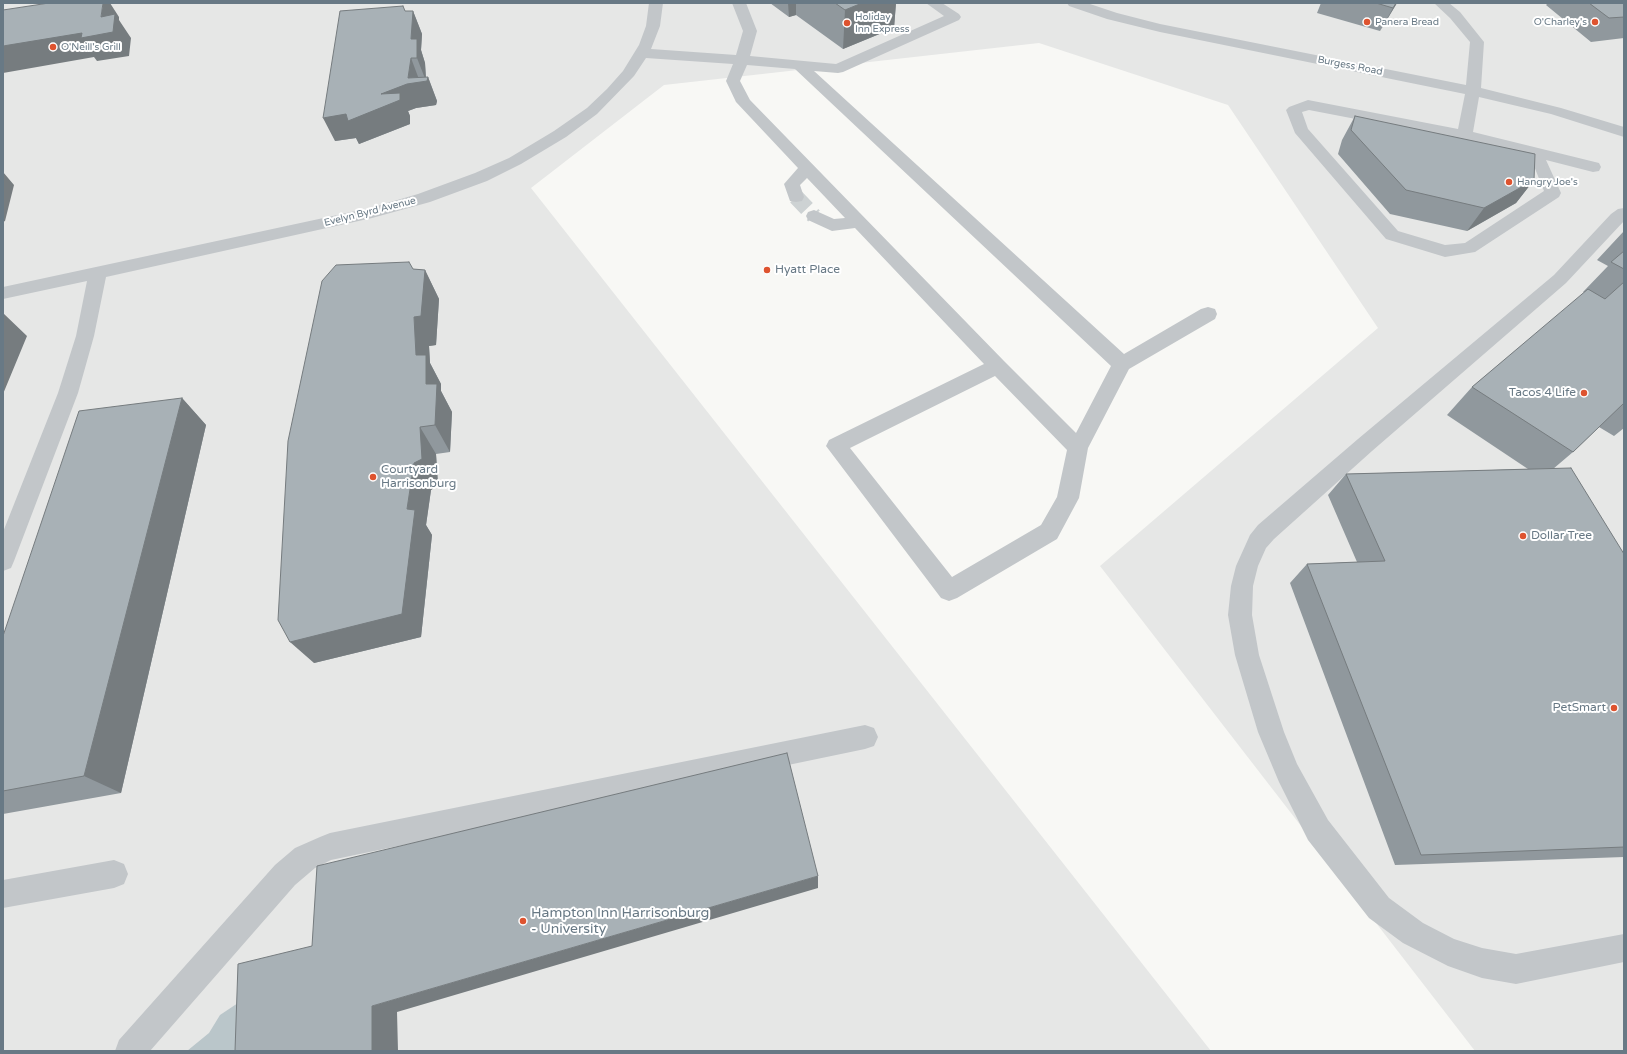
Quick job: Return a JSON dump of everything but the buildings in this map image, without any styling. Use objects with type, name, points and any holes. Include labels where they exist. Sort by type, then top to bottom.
[{"type":"street","name":"Evelyn Byrd Avenue","points":[[3,293],[372,213],[424,198],[481,177],[523,156],[574,125],[612,92],[629,73],[642,53],[653,26],[656,3]]},
{"type":"street","points":[[739,3],[750,31],[742,60],[733,80],[744,102],[996,366],[1078,448]]},
{"type":"street","points":[[642,53],[838,69],[954,17],[933,3]]},
{"type":"street","name":"Burgess Road","points":[[1074,3],[1112,16],[1160,28],[1473,90],[1624,132]]},
{"type":"street","points":[[1441,3],[1455,15],[1477,42],[1473,90],[1465,135]]},
{"type":"street","points":[[800,66],[1122,364]]},
{"type":"street","points":[[1526,150],[1541,164],[1553,193],[1469,248],[1445,251],[1392,235],[1301,130],[1294,110],[1308,105],[1465,135],[1526,150],[1593,167]]},
{"type":"street","points":[[796,197],[792,184],[807,168]]},
{"type":"street","points":[[1624,213],[1617,218],[1560,279],[1371,440],[1266,532],[1258,542],[1247,566],[1242,586],[1240,615],[1247,655],[1271,732],[1288,773],[1318,830],[1379,908],[1413,933],[1448,952],[1482,964],[1516,969],[1624,948]]},
{"type":"street","points":[[814,216],[832,225],[859,222]]},
{"type":"street","points":[[3,561],[68,393],[85,336],[98,273]]},
{"type":"street","points":[[996,366],[836,446],[949,591],[1049,532],[1068,498],[1078,448],[1122,364],[1208,314]]},
{"type":"street","points":[[130,1051],[286,875],[305,858],[330,847],[865,737]]},
{"type":"street","points":[[3,894],[114,874]]},
{"type":"shaded area","points":[[3,3],[1624,3],[1624,1051],[1475,1051],[1100,566],[1378,328],[1228,105],[1039,43],[664,85],[531,188],[1211,1051],[3,1051]]},
{"type":"shaded area","points":[[241,1001],[244,1051],[187,1051],[209,1033],[220,1015]]},
{"type":"tunnel","points":[[796,197],[814,216]]},
{"type":"place","name":"Panera Bread","points":[[1367,22]]},
{"type":"place","name":"O'Charley's","points":[[1595,22]]},
{"type":"place","name":"Holiday Inn Express","points":[[847,23]]},
{"type":"place","name":"O'Neill's Grill","points":[[53,47]]},
{"type":"place","name":"Hangry Joe's","points":[[1509,182]]},
{"type":"place","name":"Hyatt Place","points":[[767,270]]},
{"type":"place","name":"Tacos 4 Life","points":[[1584,393]]},
{"type":"place","name":"Courtyard Harrisonburg","points":[[373,477]]},
{"type":"place","name":"Dollar Tree","points":[[1523,536]]},
{"type":"place","name":"PetSmart","points":[[1614,708]]},
{"type":"place","name":"Hampton Inn Harrisonburg - University","points":[[523,921]]}]
